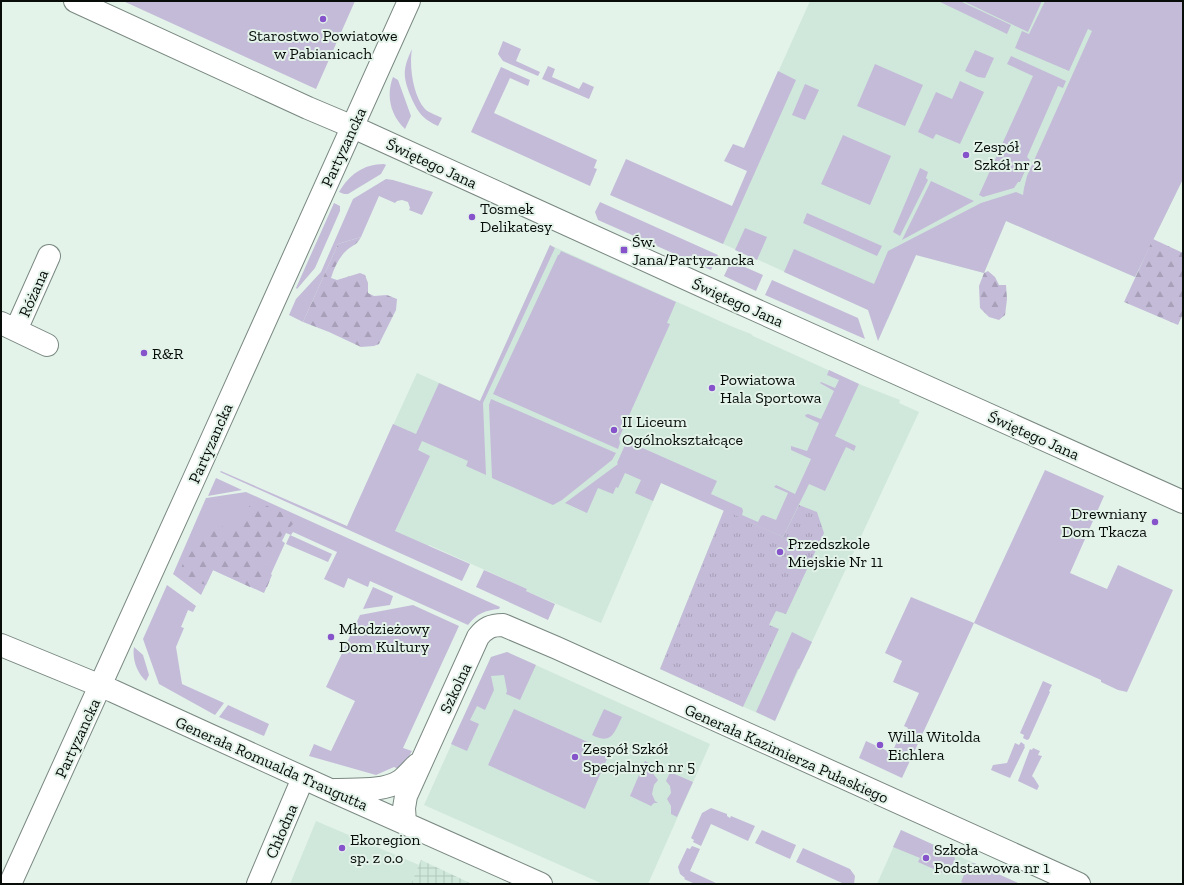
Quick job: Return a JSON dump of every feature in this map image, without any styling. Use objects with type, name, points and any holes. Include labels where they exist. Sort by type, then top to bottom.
[{"type":"street","name":"Świętego Jana","points":[[75,1],[304,106],[1183,502]]},
{"type":"street","name":"Partyzancka","points":[[10,884],[409,1]]},
{"type":"street","name":"Różana","points":[[47,345],[8,327],[49,256]]},
{"type":"street","name":"Szkolna","points":[[405,823],[404,808],[406,796],[423,758],[478,637],[483,631],[494,625]]},
{"type":"street","name":"Generała Kazimierza Pułaskiego","points":[[494,625],[503,625],[511,628],[1079,884]]},
{"type":"street","name":"Generała Romualda Traugutta","points":[[1,645],[101,685],[303,778],[541,884]]},
{"type":"street","name":"Szkolna","points":[[330,790],[372,789],[391,785],[400,781],[423,758]]},
{"type":"street","name":"Chłodna","points":[[258,884],[303,778]]},
{"type":"shaded area","name":"Zespół Szkół nr 2","points":[[810,1],[1183,1],[1183,179],[1135,277],[1006,221],[984,273],[916,255],[888,319],[719,242],[755,163],[744,148]]},
{"type":"shaded area","name":"II Liceum Ogólnokształcące","points":[[550,245],[751,334],[859,384],[900,400],[899,403],[919,412],[775,721],[660,669],[724,510],[661,483],[601,623],[526,591],[527,589],[429,545],[428,546],[399,535],[352,515],[417,373],[480,401]]},
{"type":"shaded area","name":"Zespół Szkół Specjalnych nr 5","points":[[507,652],[710,744],[648,884],[603,884],[424,805],[491,657]]},
{"type":"shaded area","points":[[316,821],[419,865],[411,884],[290,884]]},
{"type":"shaded area","name":"Szkoła Podstawowa nr 1","points":[[901,830],[974,863],[1020,884],[877,884]]},
{"type":"shaded area","points":[[421,860],[472,884],[411,884]]},
{"type":"green space","points":[[123,1],[355,1],[316,89]]},
{"type":"green space","points":[[938,1],[960,1],[1011,25],[1007,34]]},
{"type":"green space","points":[[963,1],[1042,1],[1028,32]]},
{"type":"green space","points":[[1045,1],[1183,1],[1183,179],[1135,277],[1006,221],[984,273],[916,255],[878,341],[868,310],[784,272],[794,249],[874,284],[888,251],[981,203],[1016,192],[1023,195],[1027,176],[1092,31],[1088,29],[1069,71],[1015,48],[1022,31],[1029,34]]},
{"type":"green space","points":[[503,41],[521,49],[516,61],[540,72],[538,76],[503,61],[498,54]]},
{"type":"green space","points":[[412,49],[411,64],[417,97],[425,109],[442,118],[438,126],[428,121],[422,115],[416,107],[408,90],[405,79],[405,68]]},
{"type":"green space","points":[[975,50],[994,58],[985,78],[978,77],[965,71]]},
{"type":"green space","points":[[1011,56],[1066,81],[1063,88],[1058,86],[1027,157],[1030,160],[1020,182],[1018,182],[1014,188],[983,197],[979,195],[1033,76],[1007,64]]},
{"type":"green space","points":[[875,64],[923,85],[905,126],[857,106]]},
{"type":"green space","points":[[548,66],[555,69],[552,77],[579,89],[583,82],[594,87],[589,99],[542,79]]},
{"type":"green space","points":[[501,67],[530,80],[528,86],[510,78],[494,113],[597,160],[594,168],[597,169],[590,186],[471,132]]},
{"type":"green space","points":[[778,71],[796,80],[723,244],[610,195],[626,159],[732,206],[747,171],[724,161],[733,144],[744,148]]},
{"type":"green space","points":[[393,77],[398,80],[411,116],[405,129],[396,118],[391,104],[390,91]]},
{"type":"green space","points":[[960,81],[984,92],[960,144],[936,134],[933,139],[918,132],[936,92],[952,99]]},
{"type":"green space","points":[[805,84],[819,90],[805,120],[792,115]]},
{"type":"green space","points":[[843,135],[891,156],[870,205],[821,184]]},
{"type":"green space","points":[[384,164],[386,165],[381,174],[348,194],[339,192],[347,180],[363,168]]},
{"type":"green space","points":[[920,168],[928,172],[926,178],[928,180],[900,236],[893,232]]},
{"type":"green space","points":[[386,179],[433,192],[422,215],[409,210],[410,208],[408,202],[402,200],[395,203],[379,196],[361,237],[338,244],[303,322],[289,315],[296,299],[321,272],[353,199]]},
{"type":"green space","points":[[931,181],[974,201],[902,240]]},
{"type":"green space","points":[[600,202],[718,255],[711,270],[598,220],[595,212]]},
{"type":"green space","points":[[334,203],[340,206],[340,211],[315,268],[297,289],[296,288]]},
{"type":"green space","points":[[807,213],[882,246],[877,256],[803,223]]},
{"type":"green space","points":[[745,228],[767,237],[757,260],[735,250]]},
{"type":"green space","points":[[361,237],[342,256],[335,267],[331,278],[337,280],[360,273],[365,275],[368,283],[368,293],[374,296],[387,295],[397,299],[396,310],[379,344],[361,347],[303,322],[338,244]]},
{"type":"green space","points":[[1153,239],[1183,253],[1183,314],[1178,325],[1124,302]]},
{"type":"green space","points":[[550,245],[555,248],[483,403],[486,475],[466,466],[468,461],[422,441],[418,450],[430,456],[395,531],[470,564],[462,581],[220,472],[221,471],[347,526],[393,424],[416,434],[439,383],[480,401]]},
{"type":"green space","points":[[561,251],[676,302],[667,323],[670,324],[619,438],[620,443],[618,449],[493,394]]},
{"type":"green space","points":[[731,261],[763,275],[756,291],[724,276]]},
{"type":"green space","points":[[988,271],[995,277],[999,285],[1006,285],[1007,299],[1005,315],[999,320],[989,317],[980,308],[979,286],[984,273]]},
{"type":"green space","points":[[772,280],[858,318],[865,339],[765,295]]},
{"type":"green space","points":[[829,370],[859,384],[835,436],[856,446],[854,451],[846,447],[825,491],[809,484],[783,537],[661,483],[653,501],[635,493],[641,480],[625,473],[618,488],[616,487],[613,494],[598,488],[587,513],[565,503],[618,464],[617,463],[625,445],[629,442],[717,481],[711,494],[742,508],[742,515],[758,522],[763,515],[776,520],[788,493],[774,487],[776,485],[795,494],[811,459],[791,450],[791,446],[807,451],[819,423],[806,417],[805,415],[808,414],[821,419],[834,391],[820,383],[821,382],[835,388],[839,380],[827,375]]},
{"type":"green space","points":[[491,399],[616,453],[612,460],[562,500],[553,505],[492,478],[489,405]]},
{"type":"green space","points":[[1045,470],[1104,496],[1070,573],[1107,589],[1118,565],[1173,590],[1127,692],[1118,690],[1101,682],[1101,680],[974,623]]},
{"type":"green space","points":[[216,478],[242,490],[208,496]]},
{"type":"green space","points":[[246,492],[500,607],[499,609],[482,613],[474,618],[468,625],[370,581],[368,587],[348,578],[344,588],[324,579],[337,552],[293,532],[291,535],[286,533],[282,541],[285,543],[264,593],[213,570],[201,595],[173,574],[206,498]]},
{"type":"green space","points":[[256,501],[292,517],[294,523],[281,536],[276,550],[268,546],[266,548],[266,565],[270,574],[270,580],[267,587],[250,587],[213,570],[206,585],[187,577],[181,570],[182,565],[193,544],[203,531],[213,525],[235,530],[241,523],[249,507]]},
{"type":"green space","points":[[799,505],[817,512],[824,533],[786,614],[776,611],[769,625],[779,629],[743,707],[660,669],[724,510],[783,537]]},
{"type":"green space","points":[[290,535],[332,554],[328,562],[286,544]]},
{"type":"green space","points":[[484,570],[527,589],[526,591],[555,604],[548,620],[476,587]]},
{"type":"green space","points":[[167,585],[196,606],[193,612],[188,610],[181,627],[184,628],[176,647],[182,684],[224,703],[215,715],[159,684],[143,639]]},
{"type":"green space","points":[[373,587],[393,596],[390,605],[363,609]]},
{"type":"green space","points":[[911,597],[974,623],[902,778],[859,758],[866,741],[892,753],[898,739],[903,740],[908,728],[904,726],[919,693],[893,682],[902,661],[885,653]]},
{"type":"green space","points":[[413,605],[459,626],[403,748],[412,751],[401,770],[394,767],[376,775],[309,756],[314,744],[331,751],[355,701],[326,687],[360,615]]},
{"type":"green space","points":[[792,632],[812,642],[798,669],[775,721],[756,712]]},
{"type":"green space","points":[[134,647],[143,655],[149,675],[146,681],[136,666]]},
{"type":"green space","points":[[507,652],[536,665],[520,700],[506,694],[507,691],[504,675],[491,676],[494,690],[485,710],[477,706],[470,720],[479,724],[467,751],[451,744],[491,657]]},
{"type":"green space","points":[[1043,681],[1052,685],[1029,739],[1027,740],[1023,738],[1024,735],[1020,733]]},
{"type":"green space","points":[[228,705],[269,724],[264,736],[219,717]]},
{"type":"green space","points":[[514,709],[610,752],[585,809],[488,765]]},
{"type":"green space","points":[[604,709],[622,717],[612,736],[604,739],[592,735]]},
{"type":"green space","points":[[1021,742],[1025,745],[1025,747],[1010,778],[991,770],[993,765],[1007,763],[1015,743],[1019,745]]},
{"type":"green space","points":[[1033,748],[1040,751],[1038,755],[1042,756],[1032,776],[1039,786],[1037,790],[1018,781],[1030,749],[1032,750]]},
{"type":"green space","points":[[645,761],[654,766],[652,772],[658,780],[654,785],[652,794],[655,801],[658,803],[654,803],[651,806],[630,796]]},
{"type":"green space","points":[[670,772],[693,782],[677,817],[671,814],[671,806],[667,799],[671,793],[670,786],[666,781]]},
{"type":"green space","points":[[711,808],[727,814],[730,818],[731,816],[755,826],[748,841],[711,824],[701,846],[693,842],[694,840],[691,838],[702,813]]},
{"type":"green space","points":[[762,830],[796,845],[790,859],[755,843]]},
{"type":"green space","points":[[901,830],[954,854],[955,860],[947,875],[918,862],[920,858],[893,847]]},
{"type":"green space","points":[[692,846],[700,849],[690,871],[718,884],[695,884],[684,879],[685,878],[680,874],[678,867],[687,848],[690,849]]},
{"type":"green space","points":[[803,848],[850,869],[855,876],[854,884],[842,884],[796,862]]},
{"type":"green space","points":[[974,863],[1020,884],[965,884],[961,882],[968,865]]},
{"type":"place","name":"Starostwo Powiatowe w Pabianicach","points":[[323,19]]},
{"type":"place","name":"Zespół Szkół nr 2","points":[[966,155]]},
{"type":"place","name":"Tosmek Delikatesy","points":[[472,217]]},
{"type":"place","name":"Św. Jana/Partyzancka","points":[[624,250]]},
{"type":"place","name":"R&R","points":[[144,353]]},
{"type":"place","name":"Powiatowa Hala Sportowa","points":[[712,388]]},
{"type":"place","name":"II Liceum Ogólnokształcące","points":[[614,430]]},
{"type":"place","name":"Drewniany Dom Tkacza","points":[[1155,522]]},
{"type":"place","name":"Przedszkole Miejskie Nr 11","points":[[780,552]]},
{"type":"place","name":"Młodzieżowy Dom Kultury","points":[[331,637]]},
{"type":"place","name":"Willa Witolda Eichlera","points":[[880,745]]},
{"type":"place","name":"Zespół Szkół Specjalnych nr 5","points":[[575,757]]},
{"type":"place","name":"Ekoregion sp. z o.o","points":[[342,848]]},
{"type":"place","name":"Szkoła Podstawowa nr 1","points":[[926,858]]}]
